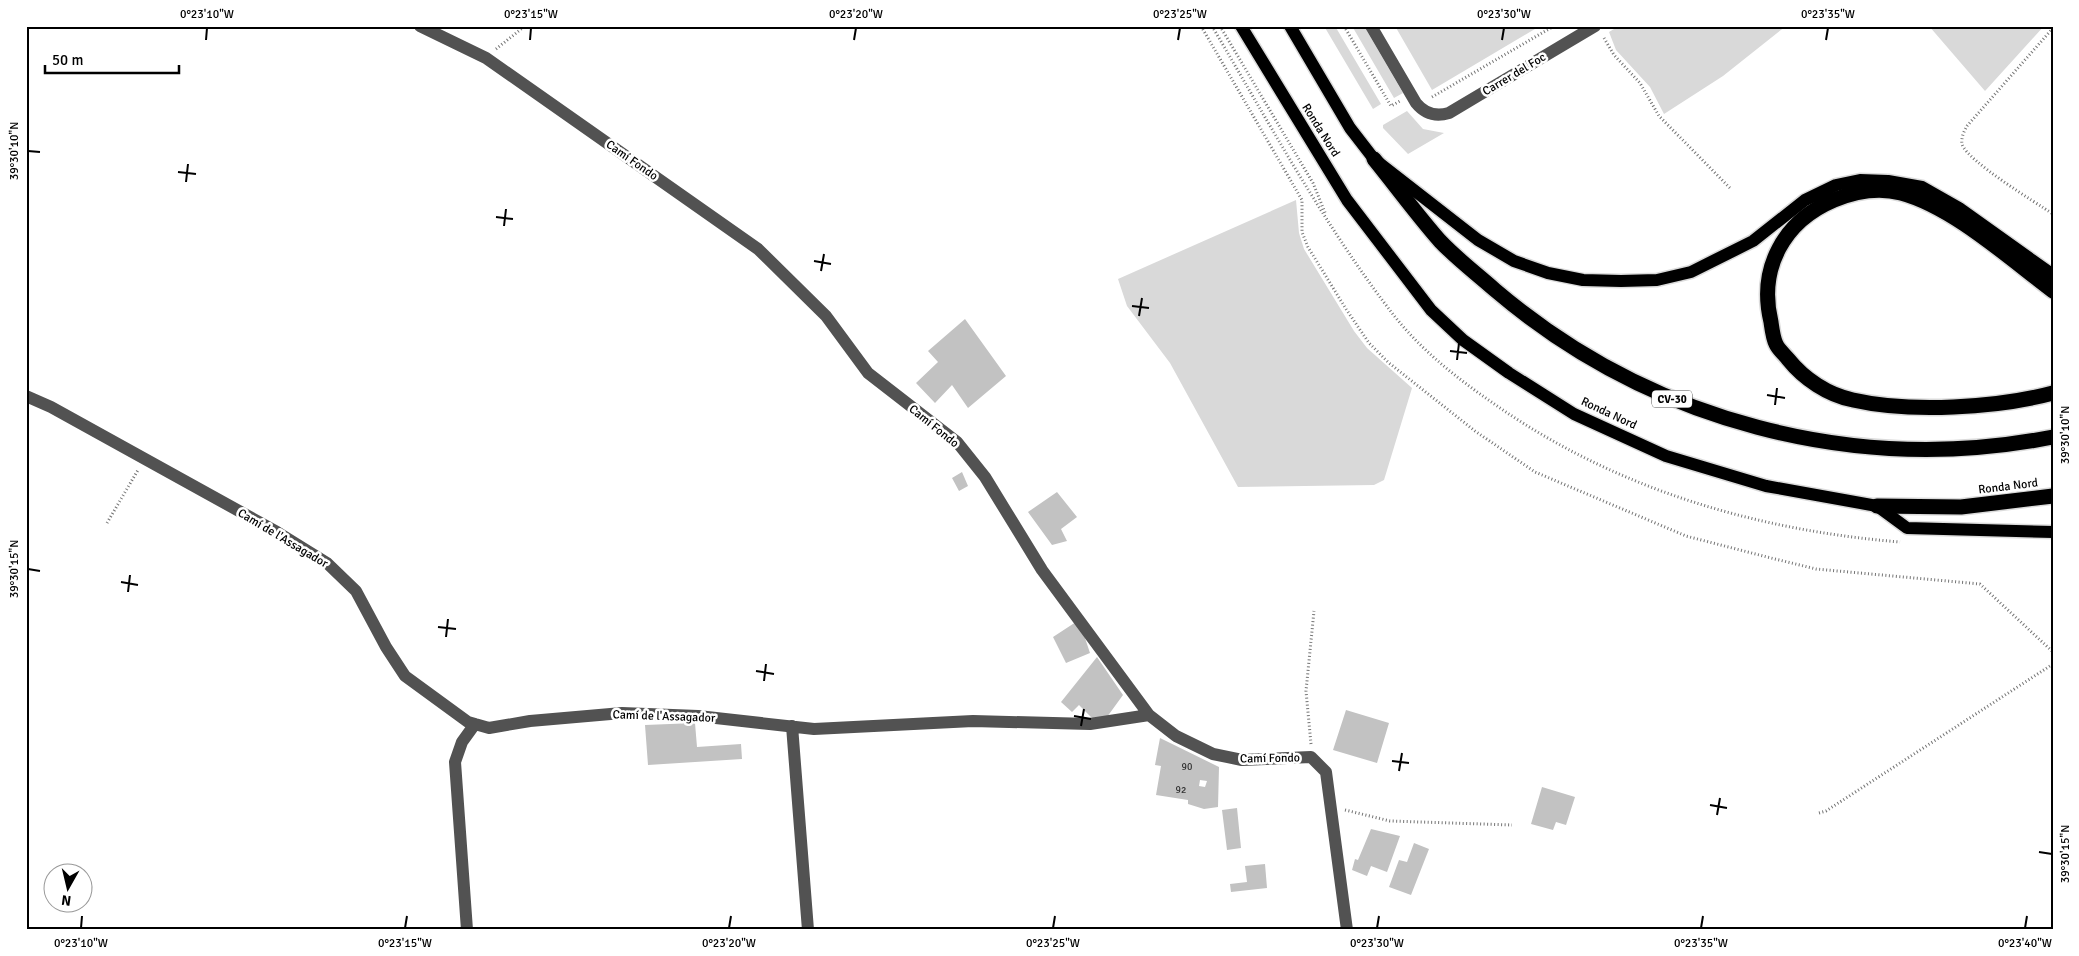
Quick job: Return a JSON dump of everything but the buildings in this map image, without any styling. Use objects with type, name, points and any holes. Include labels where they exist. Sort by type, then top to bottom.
[{"type":"highway","name":"CV-30","points":[[1374,159],[1441,241],[1520,311],[1558,338],[1625,376],[1674,400],[1759,428],[1868,448],[1919,451],[1971,450],[2053,437]]},
{"type":"highway","points":[[2053,290],[1956,219],[1930,204],[1900,193],[1874,189],[1846,195],[1818,207],[1791,228],[1776,252],[1769,274],[1768,310],[1776,344],[1799,372],[1820,387],[1853,400],[1921,407],[1977,404],[2032,398],[2053,393]]},
{"type":"highway","name":"Ronda Nord","points":[[1877,506],[1961,507],[2053,496]]},
{"type":"main road","name":"Ronda Nord","points":[[1241,26],[1347,200],[1431,310],[1463,340],[1509,373],[1574,414],[1666,456],[1766,486],[1877,506]]},
{"type":"main road","points":[[1290,26],[1350,128],[1374,159],[1478,240],[1514,261],[1548,273],[1583,280],[1657,280],[1691,272],[1753,241],[1805,200],[1836,185],[1860,180],[1888,180],[1922,187],[1960,208],[2053,275]]},
{"type":"main road","points":[[1877,506],[1907,528],[2053,532]]},
{"type":"street","name":"Camí Fondo","points":[[420,26],[486,58],[758,249],[826,316],[868,373],[957,442],[985,477],[1042,570],[1149,715],[1176,736],[1212,754],[1242,760],[1310,757],[1326,772],[1332,807],[1342,908],[1347,930]]},
{"type":"street","points":[[1371,26],[1411,94]]},
{"type":"street","name":"Carrer del Foc","points":[[1411,94],[1422,110],[1431,114],[1441,115],[1449,113],[1598,30]]},
{"type":"street","name":"Camí de l'Assagador","points":[[26,396],[51,407],[277,532],[327,563],[356,591],[386,647],[405,676],[468,722],[489,728],[530,721],[622,713],[698,716],[814,729],[973,721],[1090,724],[1149,715]]},
{"type":"street","points":[[467,930],[455,762],[462,742],[475,724]]},
{"type":"street","points":[[792,726],[808,930]]},
{"type":"path","points":[[486,58],[525,26]]},
{"type":"path","points":[[1212,26],[1328,220],[1313,183],[1220,26]]},
{"type":"path","points":[[1344,26],[1391,106],[1424,87],[1433,98],[1554,26]]},
{"type":"path","points":[[2053,28],[1967,126],[1963,134],[1962,144],[1969,155],[1983,168],[2053,214]]},
{"type":"path","points":[[1598,30],[1614,55],[1640,83],[1659,116],[1730,188]]},
{"type":"path","points":[[107,523],[145,459]]},
{"type":"path","points":[[1310,757],[1306,691],[1314,611]]},
{"type":"path","points":[[1819,813],[2053,664]]},
{"type":"path","points":[[1332,807],[1390,820],[1512,824]]},
{"type":"shaded area","points":[[1324,26],[1335,26],[1381,104],[1373,109]]},
{"type":"shaded area","points":[[1352,26],[1364,26],[1403,93],[1394,98]]},
{"type":"shaded area","points":[[1395,26],[1540,26],[1432,90]]},
{"type":"shaded area","points":[[1619,26],[1786,26],[1723,76],[1664,114],[1650,87],[1616,50],[1609,32]]},
{"type":"shaded area","points":[[1929,26],[2044,26],[1985,91]]},
{"type":"shaded area","points":[[1407,111],[1423,129],[1444,133],[1408,154],[1383,128],[1383,125]]},
{"type":"shaded area","points":[[1296,200],[1299,233],[1304,249],[1354,331],[1367,348],[1412,388],[1384,480],[1374,485],[1238,487],[1170,363],[1127,306],[1118,279]]}]
